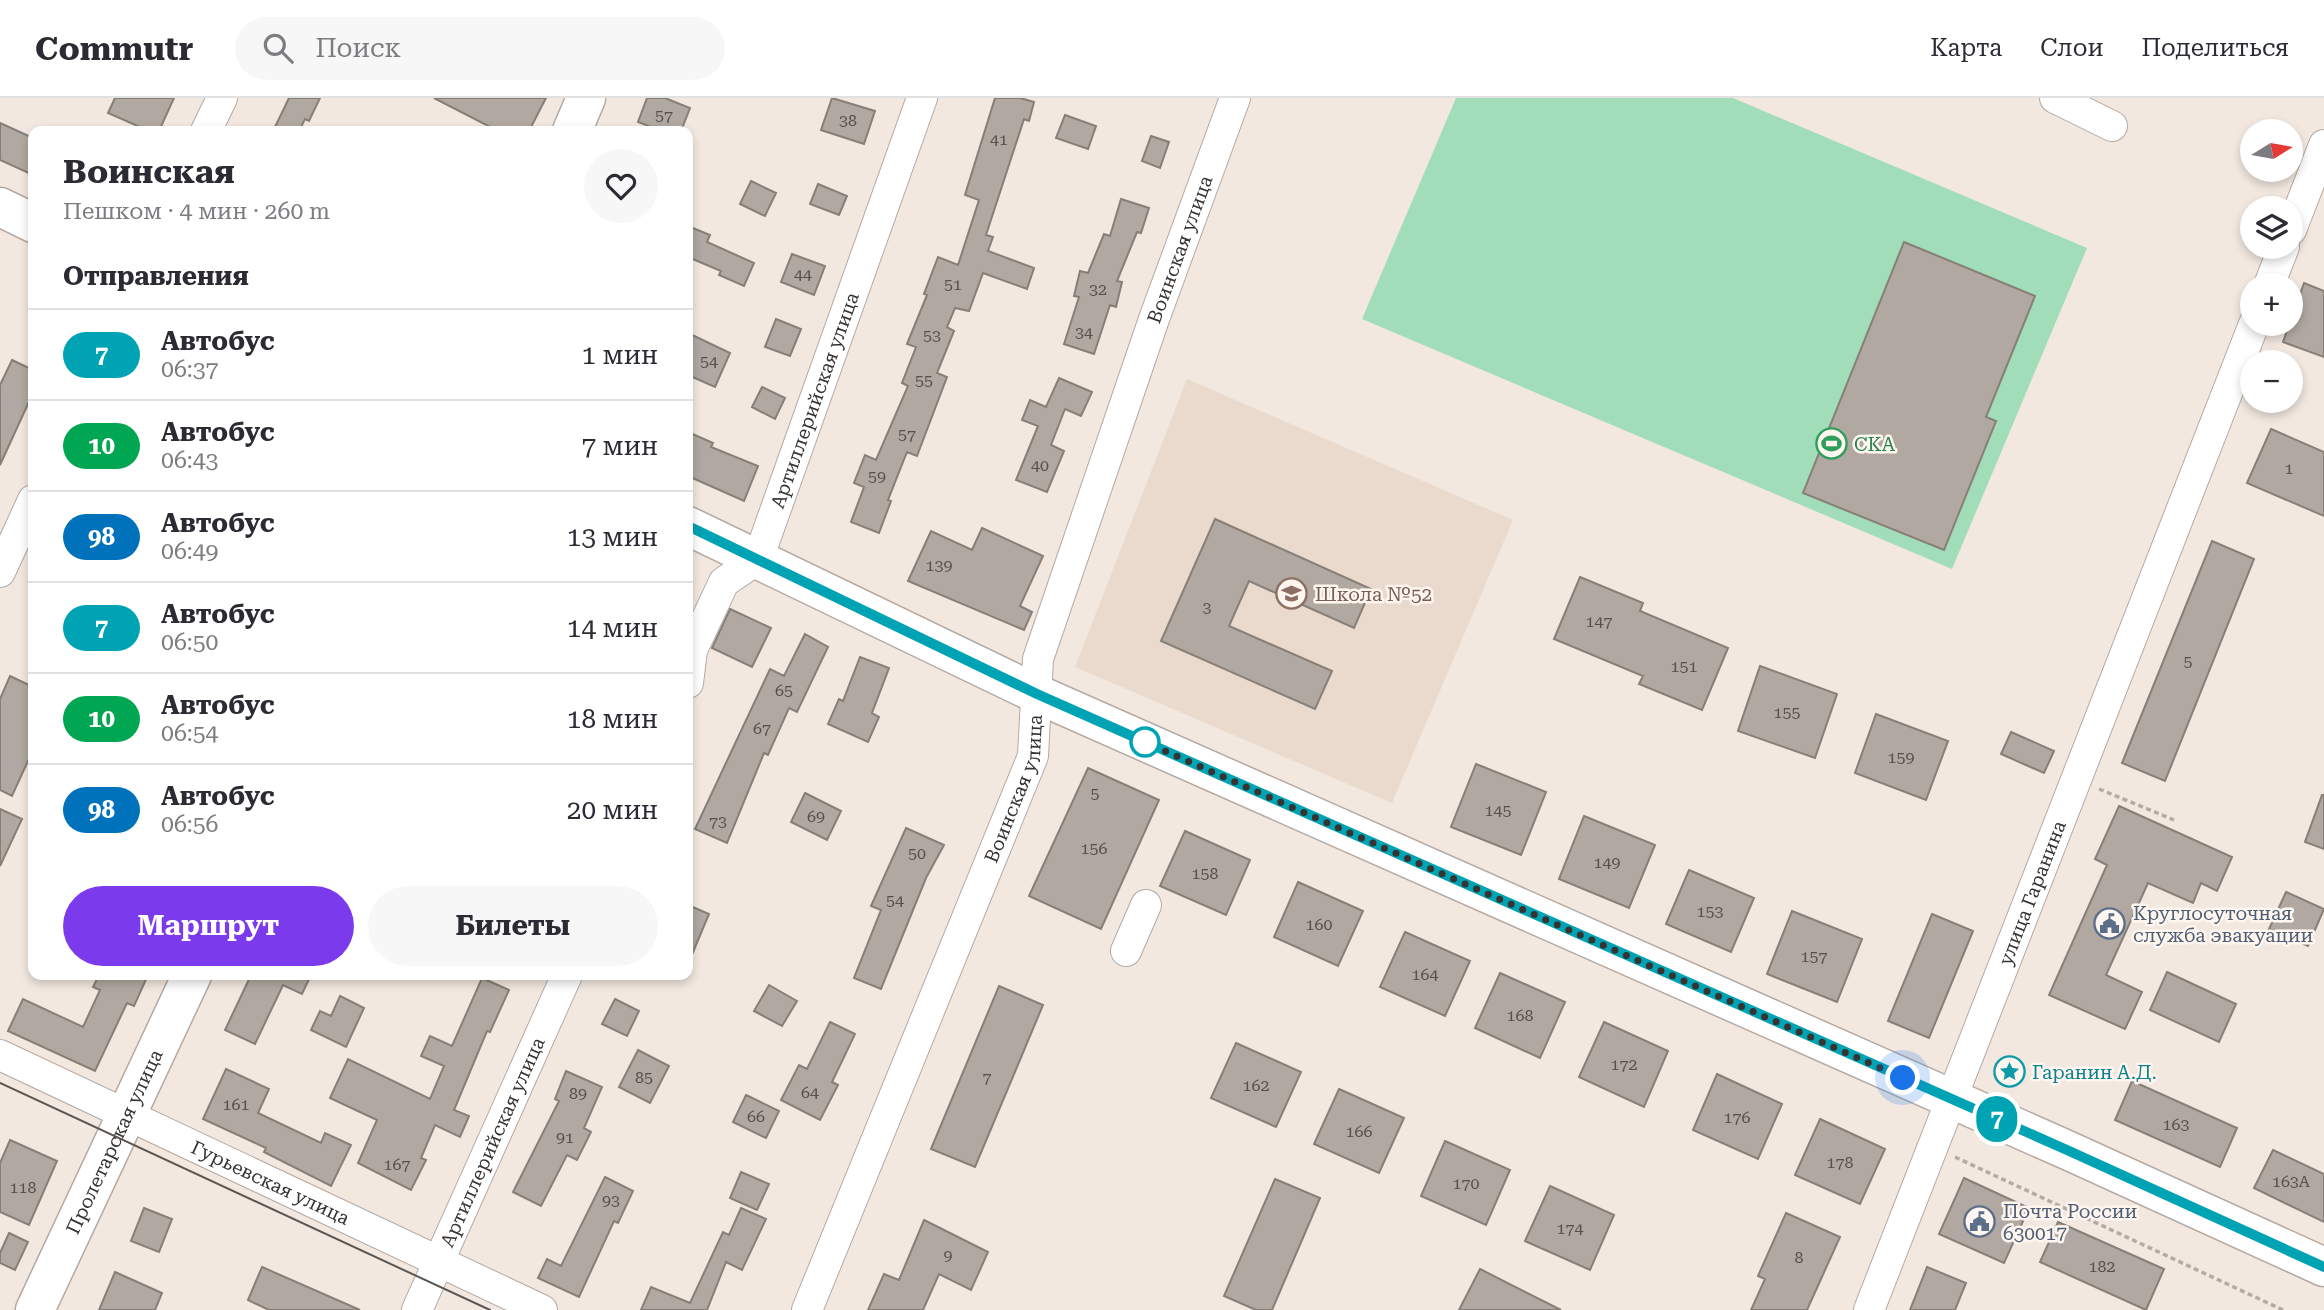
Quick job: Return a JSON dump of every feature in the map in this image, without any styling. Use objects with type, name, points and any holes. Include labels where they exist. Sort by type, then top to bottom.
[{"type":"main road","points":[[574,126],[586,98]]},
{"type":"main road","points":[[0,207],[28,221]]},
{"type":"main road","points":[[693,528],[1037,694],[2324,1267]]},
{"type":"main road","name":"Пролетарская улица","points":[[35,1310],[124,1115],[190,980]]},
{"type":"street","points":[[208,126],[222,98]]},
{"type":"street","name":"Артиллерийская улица","points":[[758,559],[922,98]]},
{"type":"street","name":"Воинская улица","points":[[807,1310],[1033,756],[1038,659],[1149,332],[1235,98]]},
{"type":"street","points":[[2055,98],[2112,126]]},
{"type":"street","points":[[2303,199],[2324,145]]},
{"type":"street","name":"улица Гаранина","points":[[1869,1310],[2249,336]]},
{"type":"street","points":[[0,572],[28,511]]},
{"type":"street","points":[[693,648],[724,582],[758,559]]},
{"type":"street","points":[[1126,951],[1146,905]]},
{"type":"street","name":"Артиллерийская улица","points":[[417,1310],[565,980]]},
{"type":"street","name":"Гурьевская улица","points":[[0,1055],[542,1310]]},
{"type":"path","points":[[2094,802],[2099,789],[2174,820]]},
{"type":"path","points":[[1933,1147],[2283,1310]]},
{"type":"shaded area","name":"Школа №52","points":[[1187,379],[1513,520],[1392,803],[1075,667]]},
{"type":"green space","name":"СКА","points":[[1456,98],[1733,98],[2087,248],[1952,569],[1362,319]]},
{"type":"building","points":[[115,98],[174,98],[161,126],[138,126],[108,113]]},
{"type":"building","points":[[289,98],[320,98],[309,121],[305,119],[302,126],[275,126]]},
{"type":"building","points":[[434,98],[546,98],[532,126],[488,126]]},
{"type":"building","points":[[647,98],[665,98],[690,108],[683,126],[648,126],[638,122]]},
{"type":"building","points":[[832,98],[875,111],[864,144],[821,130]]},
{"type":"building","points":[[995,98],[1020,98],[1034,102],[1029,121],[1024,119],[986,235],[993,237],[988,251],[1034,268],[1027,289],[983,273],[969,311],[955,308],[947,327],[954,331],[937,373],[947,377],[917,456],[907,452],[888,500],[891,501],[879,533],[851,522],[864,487],[854,483],[865,455],[876,460],[908,386],[902,383],[916,347],[907,344],[927,295],[924,294],[938,257],[958,265],[979,200],[965,195]]},
{"type":"building","points":[[1065,115],[1096,126],[1088,149],[1056,138]]},
{"type":"building","points":[[0,123],[28,136],[28,173],[0,160]]},
{"type":"building","points":[[1151,136],[1169,142],[1160,168],[1142,161]]},
{"type":"building","points":[[751,181],[776,193],[765,216],[740,204]]},
{"type":"building","points":[[818,184],[847,196],[839,215],[810,204]]},
{"type":"building","points":[[1121,199],[1149,208],[1141,233],[1137,232],[1117,281],[1122,282],[1116,307],[1110,305],[1094,354],[1064,344],[1079,297],[1074,296],[1080,271],[1088,273],[1104,234],[1110,236]]},
{"type":"building","points":[[693,228],[710,235],[707,242],[754,263],[744,286],[719,275],[721,271],[693,259]]},
{"type":"building","points":[[1904,242],[2035,296],[1986,417],[1996,421],[1944,550],[1803,493]]},
{"type":"building","points":[[792,254],[825,266],[814,295],[781,282]]},
{"type":"building","points":[[2304,283],[2324,291],[2324,357],[2283,342],[2285,336],[2303,336]]},
{"type":"building","points":[[776,319],[801,329],[790,356],[765,347]]},
{"type":"building","points":[[693,335],[730,353],[715,387],[693,377]]},
{"type":"building","points":[[12,360],[28,368],[28,404],[0,465],[0,385]]},
{"type":"building","points":[[1059,378],[1092,392],[1081,416],[1065,409],[1051,445],[1064,451],[1047,492],[1016,480],[1038,426],[1022,420],[1030,400],[1046,407]]},
{"type":"building","points":[[762,387],[785,398],[775,419],[752,407]]},
{"type":"building","points":[[2271,429],[2324,452],[2324,516],[2247,483]]},
{"type":"building","points":[[693,434],[713,443],[711,447],[758,466],[744,501],[693,478]]},
{"type":"building","points":[[1215,519],[1371,589],[1354,628],[1249,581],[1229,626],[1332,671],[1315,709],[1161,641]]},
{"type":"building","points":[[982,528],[1043,556],[1020,606],[1032,612],[1024,630],[908,581],[931,531],[972,550]]},
{"type":"building","points":[[2212,541],[2254,559],[2165,781],[2122,763]]},
{"type":"building","points":[[1580,577],[1643,603],[1640,611],[1728,648],[1702,710],[1639,684],[1643,676],[1554,639]]},
{"type":"building","points":[[730,609],[771,628],[752,667],[712,648]]},
{"type":"building","points":[[805,634],[828,647],[797,712],[789,708],[768,755],[764,753],[727,843],[695,829],[770,669],[784,676]]},
{"type":"building","points":[[860,657],[889,668],[872,713],[879,717],[868,742],[828,724],[839,699],[843,701]]},
{"type":"building","points":[[1760,666],[1837,694],[1815,758],[1738,731]]},
{"type":"building","points":[[10,676],[28,685],[28,761],[12,796],[0,790],[0,699]]},
{"type":"building","points":[[1876,714],[1948,741],[1926,800],[1855,773]]},
{"type":"building","points":[[2011,732],[2054,751],[2044,773],[2001,754]]},
{"type":"building","points":[[1476,764],[1546,792],[1521,855],[1451,827]]},
{"type":"building","points":[[1088,768],[1159,800],[1101,929],[1029,896]]},
{"type":"building","points":[[805,793],[841,811],[827,840],[791,822]]},
{"type":"building","points":[[2324,795],[2324,849],[2305,842]]},
{"type":"building","points":[[2119,806],[2232,857],[2217,891],[2201,883],[2193,903],[2148,883],[2106,975],[2142,992],[2125,1029],[2049,995],[2107,865],[2095,859]]},
{"type":"building","points":[[0,809],[22,819],[0,866]]},
{"type":"building","points":[[1584,816],[1655,845],[1629,908],[1559,879]]},
{"type":"building","points":[[906,828],[944,845],[926,878],[881,989],[854,978],[881,910],[871,906]]},
{"type":"building","points":[[1185,831],[1250,860],[1226,915],[1160,886]]},
{"type":"building","points":[[1689,870],[1754,898],[1731,952],[1666,924]]},
{"type":"building","points":[[1298,882],[1363,911],[1338,966],[1274,937]]},
{"type":"building","points":[[2286,892],[2324,909],[2308,946],[2269,929]]},
{"type":"building","points":[[693,907],[709,914],[693,952]]},
{"type":"building","points":[[1792,911],[1862,939],[1837,1002],[1767,974]]},
{"type":"building","points":[[1932,914],[1973,931],[1929,1038],[1888,1021]]},
{"type":"building","points":[[1405,932],[1470,961],[1445,1016],[1380,987]]},
{"type":"building","points":[[2167,972],[2236,1004],[2219,1042],[2150,1010]]},
{"type":"building","points":[[1500,973],[1565,1002],[1540,1058],[1475,1028]]},
{"type":"building","points":[[96,980],[146,980],[134,1006],[127,1003],[95,1071],[8,1031],[23,999],[83,1027],[100,990],[93,987]]},
{"type":"building","points":[[249,980],[309,980],[302,994],[283,985],[255,1044],[225,1030]]},
{"type":"building","points":[[481,980],[509,990],[490,1032],[487,1031],[454,1110],[469,1116],[460,1137],[435,1125],[421,1158],[426,1160],[411,1190],[358,1163],[377,1120],[330,1098],[348,1059],[430,1099],[444,1066],[421,1056],[430,1036],[452,1046]]},
{"type":"building","points":[[769,985],[797,1001],[782,1026],[754,1011]]},
{"type":"building","points":[[999,986],[1043,1005],[975,1167],[931,1149]]},
{"type":"building","points":[[340,996],[364,1008],[346,1047],[311,1030],[320,1011],[331,1016]]},
{"type":"building","points":[[615,999],[639,1011],[627,1036],[602,1024]]},
{"type":"building","points":[[830,1022],[855,1034],[832,1082],[838,1085],[820,1120],[781,1100],[799,1065],[807,1069]]},
{"type":"building","points":[[1604,1022],[1668,1051],[1644,1107],[1579,1077]]},
{"type":"building","points":[[1236,1043],[1301,1072],[1276,1127],[1211,1098]]},
{"type":"building","points":[[638,1050],[669,1066],[650,1103],[619,1087]]},
{"type":"building","points":[[226,1069],[269,1089],[258,1113],[321,1143],[325,1133],[351,1145],[331,1186],[264,1152],[266,1148],[203,1119]]},
{"type":"building","points":[[566,1071],[602,1087],[584,1128],[591,1132],[577,1160],[567,1155],[541,1206],[513,1192],[559,1101],[555,1099]]},
{"type":"building","points":[[1717,1074],[1782,1104],[1758,1159],[1693,1130]]},
{"type":"building","points":[[2132,1081],[2237,1128],[2220,1167],[2115,1120]]},
{"type":"building","points":[[1339,1089],[1404,1118],[1379,1173],[1314,1144]]},
{"type":"building","points":[[746,1095],[779,1111],[766,1138],[733,1122]]},
{"type":"building","points":[[1820,1119],[1885,1149],[1860,1204],[1795,1175]]},
{"type":"building","points":[[10,1140],[57,1161],[29,1225],[0,1212],[0,1163]]},
{"type":"building","points":[[1445,1141],[1510,1170],[1486,1225],[1421,1196]]},
{"type":"building","points":[[2273,1150],[2324,1174],[2324,1222],[2254,1188]]},
{"type":"building","points":[[741,1172],[769,1184],[757,1210],[730,1198]]},
{"type":"building","points":[[605,1177],[633,1191],[618,1223],[614,1221],[579,1297],[538,1278],[547,1259],[561,1266]]},
{"type":"building","points":[[1964,1178],[2029,1208],[2004,1263],[1939,1234]]},
{"type":"building","points":[[1275,1179],[1320,1198],[1272,1310],[1256,1310],[1224,1296]]},
{"type":"building","points":[[1550,1186],[1614,1215],[1590,1270],[1525,1241]]},
{"type":"building","points":[[144,1208],[172,1219],[159,1252],[131,1241]]},
{"type":"building","points":[[741,1208],[766,1219],[742,1270],[726,1262],[707,1310],[641,1310],[651,1287],[690,1303],[723,1232],[729,1235]]},
{"type":"building","points":[[1786,1213],[1840,1237],[1807,1310],[1751,1310],[1765,1279],[1758,1276]]},
{"type":"building","points":[[924,1220],[988,1252],[971,1290],[939,1274],[923,1310],[868,1310],[884,1274],[899,1280]]},
{"type":"building","points":[[2058,1222],[2164,1269],[2146,1310],[2040,1262]]},
{"type":"building","points":[[9,1233],[28,1242],[15,1270],[0,1263],[0,1253]]},
{"type":"building","points":[[262,1267],[360,1310],[269,1310],[248,1300]]},
{"type":"building","points":[[1927,1267],[1966,1283],[1955,1310],[1910,1310]]},
{"type":"building","points":[[1480,1269],[1561,1310],[1459,1310]]},
{"type":"building","points":[[115,1272],[162,1293],[155,1310],[99,1310]]},
{"type":"tram line","points":[[0,1083],[490,1310]]},
{"type":"bus line","name":"7","points":[[693,528],[1037,694],[2067,1150],[2324,1267]]},
{"type":"place","name":"СКА","points":[[1831,444]]},
{"type":"place","name":"Школа №52","points":[[1292,594]]},
{"type":"place","name":"Круглосуточная служба эвакуации","points":[[2110,924]]},
{"type":"place","name":"Гаранин А.Д.","points":[[2009,1072]]},
{"type":"place","name":"Почта России 630017","points":[[1980,1222]]},
{"type":"route","points":[[1145,742],[1138,739],[1903,1078]]}]
